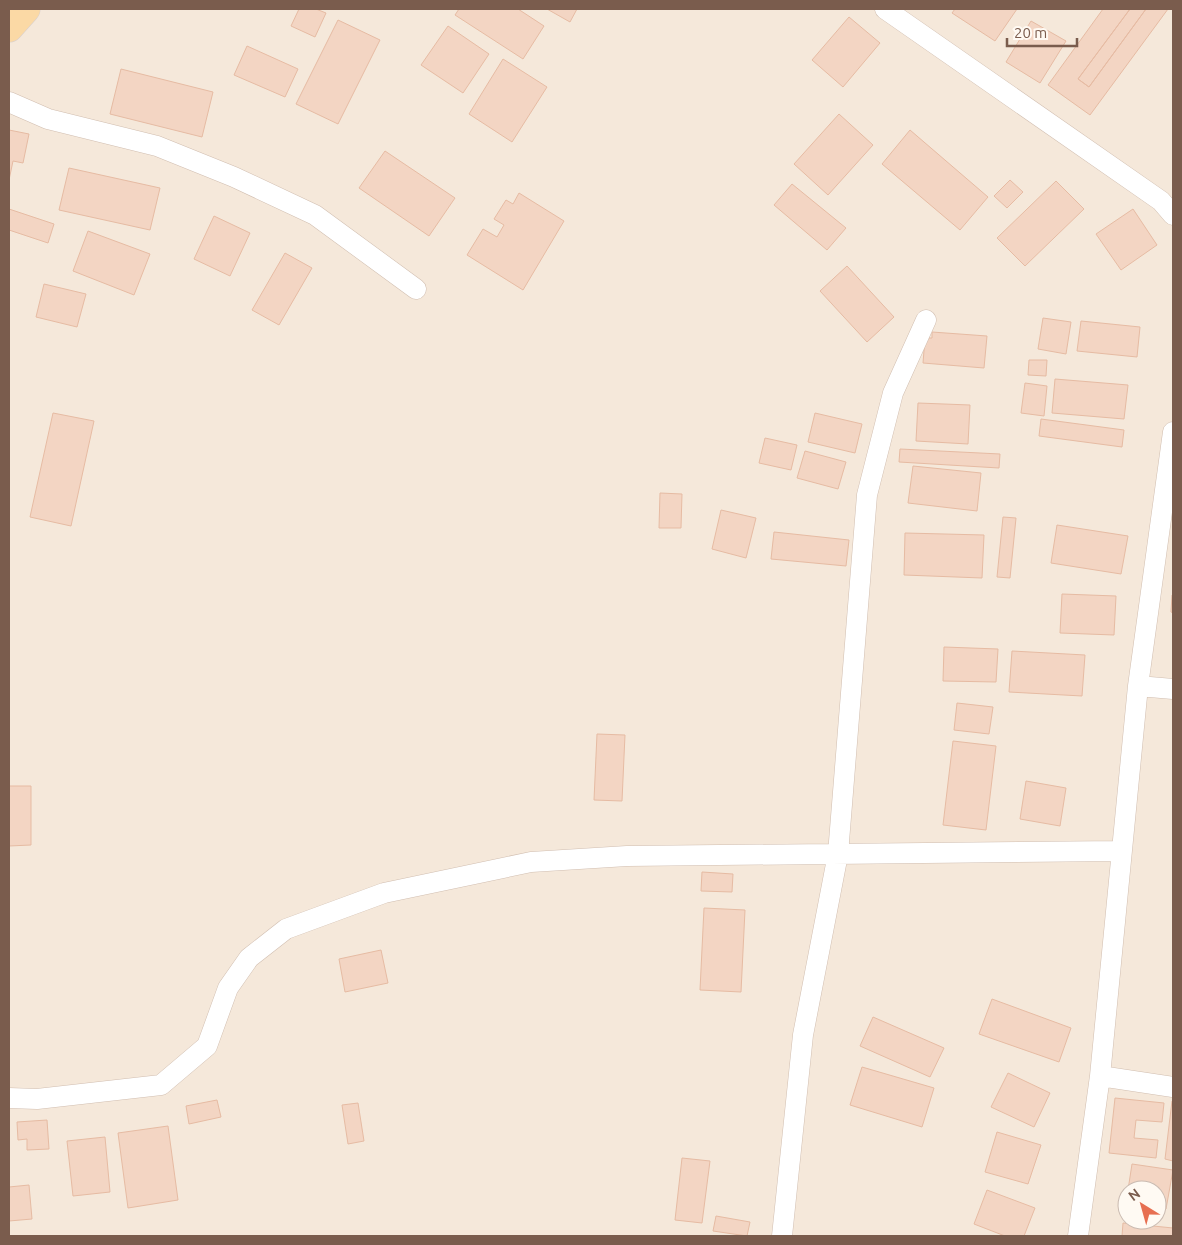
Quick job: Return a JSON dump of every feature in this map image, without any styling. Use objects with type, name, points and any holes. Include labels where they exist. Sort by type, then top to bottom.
[{"type":"main road","points":[[9,28],[26,9]]},
{"type":"street","points":[[885,9],[1161,201],[1173,215]]},
{"type":"street","points":[[9,102],[48,119],[157,146],[315,214],[416,289]]},
{"type":"street","points":[[782,1236],[803,1035],[838,854],[867,495],[893,393],[926,320]]},
{"type":"street","points":[[1078,1236],[1100,1076],[1120,851],[1138,686],[1173,432]]},
{"type":"street","points":[[1138,686],[1173,689]]},
{"type":"street","points":[[9,1098],[37,1099],[161,1085],[207,1046],[228,988],[249,958],[286,929],[384,893],[531,862],[627,856],[1120,851]]},
{"type":"street","points":[[1100,1076],[1173,1087]]},
{"type":"shaded area","points":[[9,9],[1173,9],[1173,1236],[9,1236]]},
{"type":"building","points":[[299,9],[316,9],[326,13],[315,37],[291,26]]},
{"type":"building","points":[[459,9],[518,9],[544,26],[523,59],[455,15]]},
{"type":"building","points":[[547,9],[577,9],[570,22]]},
{"type":"building","points":[[955,9],[1017,9],[995,41],[952,13]]},
{"type":"building","points":[[1103,9],[1130,9],[1078,79],[1089,87],[1146,9],[1168,9],[1090,115],[1048,85]]},
{"type":"building","points":[[1130,9],[1146,9],[1089,87],[1078,79]]},
{"type":"building","points":[[849,17],[880,43],[843,87],[812,60]]},
{"type":"building","points":[[338,20],[380,40],[338,124],[296,104]]},
{"type":"building","points":[[1031,21],[1066,41],[1040,83],[1006,62]]},
{"type":"building","points":[[448,26],[489,54],[463,93],[421,65]]},
{"type":"building","points":[[247,46],[298,69],[285,97],[234,75]]},
{"type":"building","points":[[503,59],[547,87],[512,142],[469,114]]},
{"type":"building","points":[[121,69],[213,92],[202,137],[110,114]]},
{"type":"building","points":[[839,114],[873,145],[828,195],[794,164]]},
{"type":"building","points":[[9,130],[29,134],[23,163],[13,161],[9,180]]},
{"type":"building","points":[[910,130],[988,197],[960,230],[882,164]]},
{"type":"building","points":[[385,151],[455,198],[429,236],[359,188]]},
{"type":"building","points":[[69,168],[160,188],[150,230],[59,210]]},
{"type":"building","points":[[1010,180],[1023,192],[1007,208],[994,196]]},
{"type":"building","points":[[1056,181],[1084,209],[1025,266],[997,238]]},
{"type":"building","points":[[792,184],[846,228],[827,250],[774,205]]},
{"type":"building","points":[[519,193],[564,221],[523,290],[467,255],[483,229],[497,237],[504,225],[494,219],[506,200],[513,204]]},
{"type":"building","points":[[9,209],[54,224],[48,243],[9,230]]},
{"type":"building","points":[[1133,209],[1157,245],[1121,270],[1096,234]]},
{"type":"building","points":[[214,216],[250,233],[230,276],[194,259]]},
{"type":"building","points":[[88,231],[150,254],[134,295],[73,271]]},
{"type":"building","points":[[285,253],[312,268],[279,325],[252,310]]},
{"type":"building","points":[[847,266],[894,317],[867,342],[820,291]]},
{"type":"building","points":[[44,284],[86,294],[77,327],[36,317]]},
{"type":"building","points":[[1043,318],[1071,322],[1066,354],[1038,349]]},
{"type":"building","points":[[1081,321],[1140,327],[1137,357],[1077,351]]},
{"type":"building","points":[[932,332],[987,336],[984,368],[923,363],[925,338],[932,338]]},
{"type":"building","points":[[1029,360],[1047,360],[1046,376],[1028,375]]},
{"type":"building","points":[[1055,379],[1128,385],[1124,419],[1052,413]]},
{"type":"building","points":[[1025,383],[1047,386],[1044,416],[1021,413]]},
{"type":"building","points":[[918,403],[970,405],[968,444],[916,441]]},
{"type":"building","points":[[53,413],[94,421],[71,526],[30,517]]},
{"type":"building","points":[[815,413],[862,424],[855,453],[808,442]]},
{"type":"building","points":[[1041,419],[1124,430],[1122,447],[1039,436]]},
{"type":"building","points":[[765,438],[797,445],[791,470],[759,463]]},
{"type":"building","points":[[900,449],[1000,454],[999,468],[899,462]]},
{"type":"building","points":[[805,451],[846,462],[838,489],[797,478]]},
{"type":"building","points":[[913,466],[981,473],[977,511],[908,503]]},
{"type":"building","points":[[660,493],[682,494],[681,528],[659,528]]},
{"type":"building","points":[[721,510],[756,518],[746,558],[712,549]]},
{"type":"building","points":[[1003,517],[1016,518],[1010,578],[997,577]]},
{"type":"building","points":[[1057,525],[1128,536],[1121,574],[1051,563]]},
{"type":"building","points":[[774,532],[849,540],[846,566],[771,559]]},
{"type":"building","points":[[905,533],[984,535],[982,578],[904,575]]},
{"type":"building","points":[[1062,594],[1116,596],[1114,635],[1060,633]]},
{"type":"building","points":[[1173,595],[1173,613],[1171,612]]},
{"type":"building","points":[[944,647],[998,649],[996,682],[943,681]]},
{"type":"building","points":[[1012,651],[1085,655],[1082,696],[1009,692]]},
{"type":"building","points":[[957,703],[993,707],[989,734],[954,730]]},
{"type":"building","points":[[597,734],[625,735],[622,801],[594,800]]},
{"type":"building","points":[[953,741],[996,746],[986,830],[943,825]]},
{"type":"building","points":[[1026,781],[1066,788],[1060,826],[1020,819]]},
{"type":"building","points":[[9,786],[31,786],[31,845],[9,846]]},
{"type":"building","points":[[702,872],[733,874],[732,892],[701,891]]},
{"type":"building","points":[[704,908],[745,910],[741,992],[700,990]]},
{"type":"building","points":[[381,950],[388,983],[345,992],[339,959]]},
{"type":"building","points":[[992,999],[1071,1028],[1059,1062],[979,1034]]},
{"type":"building","points":[[873,1017],[944,1048],[930,1077],[860,1046]]},
{"type":"building","points":[[862,1067],[934,1088],[922,1127],[850,1105]]},
{"type":"building","points":[[1008,1073],[1050,1093],[1034,1127],[991,1107]]},
{"type":"building","points":[[1115,1098],[1164,1103],[1162,1122],[1136,1120],[1134,1138],[1158,1140],[1156,1158],[1109,1153]]},
{"type":"building","points":[[217,1100],[221,1117],[189,1124],[186,1106]]},
{"type":"building","points":[[1173,1101],[1173,1161],[1165,1159]]},
{"type":"building","points":[[358,1103],[364,1141],[348,1144],[342,1105]]},
{"type":"building","points":[[47,1120],[49,1149],[27,1150],[27,1139],[18,1140],[17,1122]]},
{"type":"building","points":[[168,1126],[178,1200],[128,1208],[118,1133]]},
{"type":"building","points":[[997,1132],[1041,1145],[1028,1184],[985,1172]]},
{"type":"building","points":[[105,1137],[110,1192],[73,1196],[67,1141]]},
{"type":"building","points":[[682,1158],[710,1161],[702,1223],[675,1220]]},
{"type":"building","points":[[1132,1164],[1173,1170],[1167,1203],[1167,1180],[1130,1180]]},
{"type":"building","points":[[29,1185],[32,1219],[9,1221],[9,1187]]},
{"type":"building","points":[[987,1190],[1035,1208],[1024,1236],[1005,1236],[974,1224]]},
{"type":"building","points":[[716,1216],[750,1222],[747,1236],[713,1231]]},
{"type":"building","points":[[1167,1227],[1173,1228],[1173,1236],[1122,1236],[1122,1230],[1167,1230]]}]
